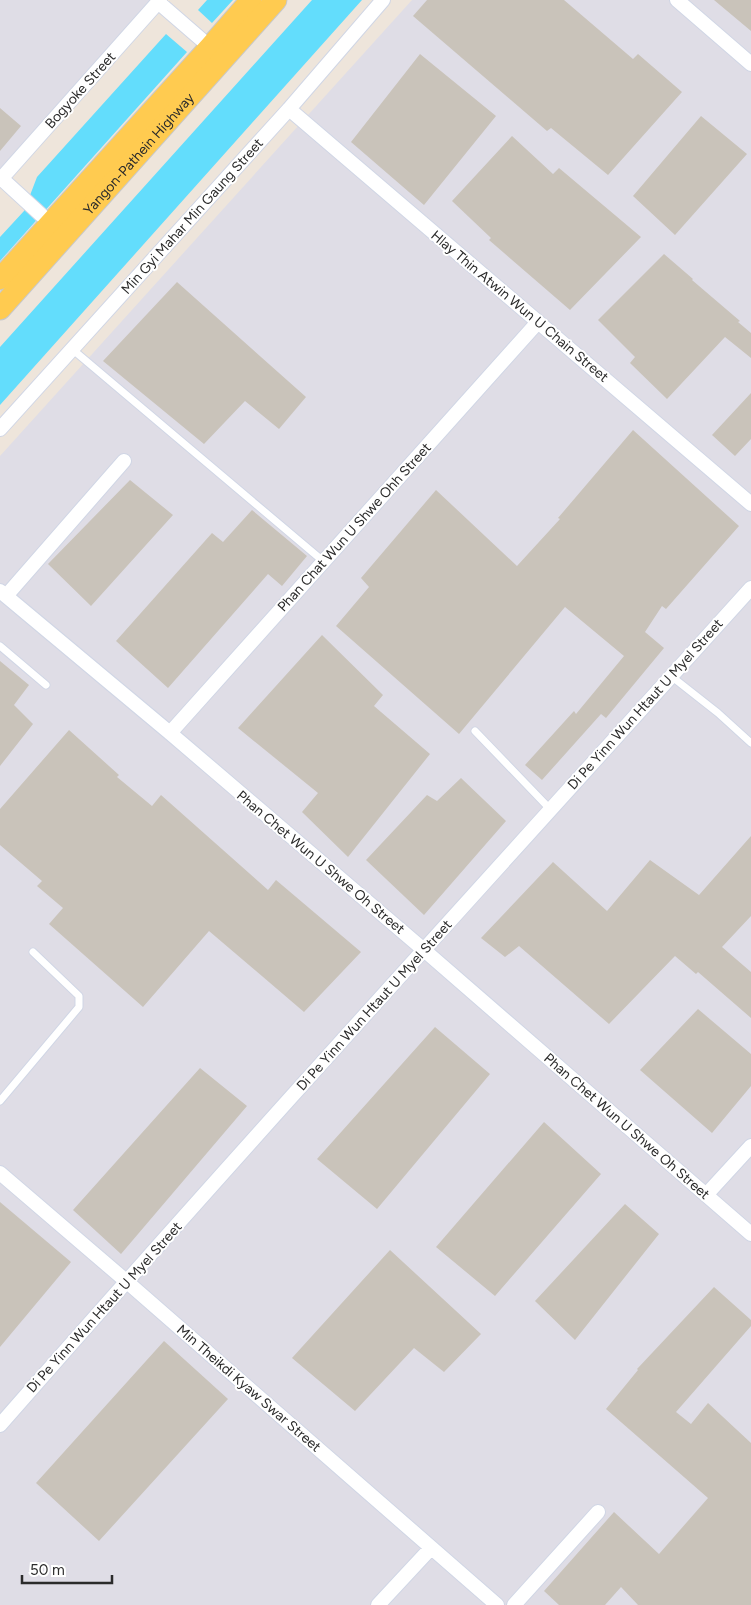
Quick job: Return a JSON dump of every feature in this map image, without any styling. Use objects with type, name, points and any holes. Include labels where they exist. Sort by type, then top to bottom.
[{"type":"main road","name":"Yangon-Pathein Highway","points":[[0,279],[48,221],[210,47],[251,0]]},
{"type":"main road","name":"Yangon-Pathein Highway","points":[[0,309],[276,0]]},
{"type":"street","name":"Min Gyi Mahar Min Gaung Street","points":[[0,430],[289,109],[383,0]]},
{"type":"street","points":[[677,0],[751,64]]},
{"type":"street","points":[[158,1],[210,47]]},
{"type":"street","name":"Bogyoke Street","points":[[1,179],[158,1]]},
{"type":"street","name":"Hlay Thin Atwin Wun U Chain Street","points":[[289,109],[751,504]]},
{"type":"street","points":[[1,179],[48,221]]},
{"type":"street","name":"Phan Chat Wun U Shwe Ohh Street","points":[[170,733],[538,322]]},
{"type":"street","points":[[3,594],[124,461]]},
{"type":"street","name":"Di Pe Yinn Wun Htaut U Myel Street","points":[[0,1425],[126,1281],[751,588]]},
{"type":"street","name":"Phan Chet Wun U Shwe Oh Street","points":[[3,594],[170,733],[424,950],[751,1234]]},
{"type":"street","points":[[706,1195],[751,1146]]},
{"type":"street","name":"Min Theikdi Kyaw Swar Street","points":[[0,1173],[497,1605]]},
{"type":"street","points":[[514,1605],[598,1512]]},
{"type":"street","points":[[378,1605],[431,1548]]},
{"type":"lane","points":[[72,348],[323,561]]},
{"type":"lane","points":[[0,646],[46,685]]},
{"type":"lane","points":[[671,676],[718,713],[751,743]]},
{"type":"lane","points":[[475,731],[550,809]]},
{"type":"lane","points":[[0,1102],[79,1007],[79,996],[33,952]]},
{"type":"shaded area","points":[[0,0],[152,0],[0,171]]},
{"type":"shaded area","points":[[412,0],[751,0],[751,1605],[0,1605],[0,456]]},
{"type":"water","points":[[207,0],[233,0],[212,23],[198,10]]},
{"type":"water","points":[[312,0],[362,0],[0,405],[0,347]]},
{"type":"water","points":[[166,34],[187,52],[0,261],[0,237],[24,211],[37,177]]},
{"type":"building","points":[[427,0],[564,0],[633,59],[638,54],[682,92],[608,175],[551,128],[547,131],[413,16]]},
{"type":"building","points":[[714,0],[751,0],[751,31]]},
{"type":"building","points":[[420,54],[496,116],[424,205],[351,142]]},
{"type":"building","points":[[0,108],[21,126],[0,151]]},
{"type":"building","points":[[701,116],[747,154],[675,235],[633,196]]},
{"type":"building","points":[[512,136],[553,174],[559,168],[641,237],[570,310],[489,240],[491,238],[452,201]]},
{"type":"building","points":[[664,254],[751,333],[751,358],[725,337],[667,399],[630,363],[635,357],[598,320]]},
{"type":"building","points":[[177,282],[306,397],[279,429],[245,401],[204,444],[103,361]]},
{"type":"building","points":[[751,393],[751,439],[735,456],[712,435]]},
{"type":"building","points":[[633,430],[739,526],[666,609],[662,606],[645,632],[664,648],[606,718],[601,714],[542,780],[525,765],[574,711],[576,714],[624,656],[565,607],[459,734],[336,626],[369,587],[361,578],[436,490],[517,566],[560,519],[558,518]]},
{"type":"building","points":[[130,480],[173,515],[91,606],[48,564]]},
{"type":"building","points":[[252,510],[307,556],[282,586],[268,574],[168,688],[116,641],[212,533],[223,542]]},
{"type":"building","points":[[322,635],[383,695],[374,706],[430,754],[348,857],[302,812],[318,793],[238,728]]},
{"type":"building","points":[[0,661],[29,685],[14,705],[33,724],[0,766]]},
{"type":"building","points":[[69,730],[119,775],[117,777],[152,806],[161,795],[268,890],[276,880],[361,952],[304,1012],[209,931],[143,1007],[49,924],[63,908],[37,886],[42,881],[0,845],[0,809]]},
{"type":"building","points":[[461,778],[506,821],[424,915],[366,860],[427,795],[437,801]]},
{"type":"building","points":[[751,836],[751,916],[722,947],[751,972],[751,1018],[698,972],[696,974],[675,956],[609,1024],[519,946],[505,957],[481,938],[553,862],[607,911],[650,860],[699,895]]},
{"type":"building","points":[[698,1009],[751,1054],[751,1086],[712,1133],[640,1070]]},
{"type":"building","points":[[435,1027],[490,1074],[377,1209],[317,1159]]},
{"type":"building","points":[[200,1068],[247,1106],[121,1254],[73,1210]]},
{"type":"building","points":[[544,1122],[601,1174],[495,1296],[436,1247]]},
{"type":"building","points":[[0,1202],[71,1262],[0,1347]]},
{"type":"building","points":[[625,1204],[659,1234],[575,1340],[535,1301]]},
{"type":"building","points":[[390,1250],[481,1334],[444,1372],[414,1348],[355,1411],[292,1358]]},
{"type":"building","points":[[714,1287],[751,1320],[751,1326],[676,1412],[691,1424],[708,1403],[751,1443],[751,1605],[638,1605],[621,1587],[605,1605],[559,1605],[544,1591],[614,1512],[659,1554],[708,1498],[606,1409],[637,1369]]},
{"type":"building","points":[[164,1341],[228,1399],[99,1541],[36,1483]]}]
